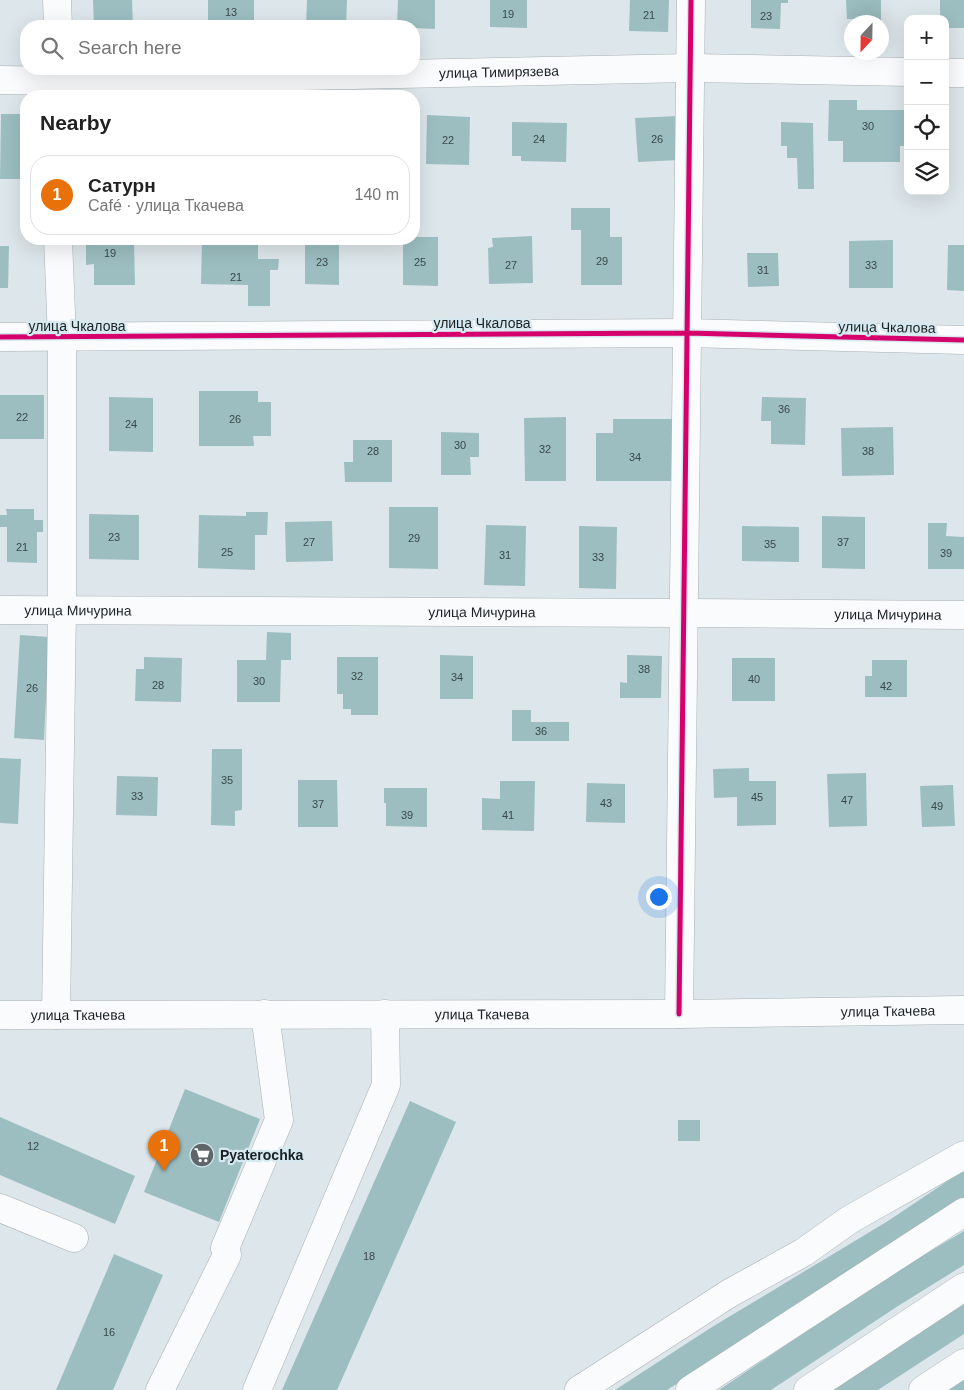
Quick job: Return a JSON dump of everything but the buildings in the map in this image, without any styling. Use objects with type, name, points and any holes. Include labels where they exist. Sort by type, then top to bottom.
[{"type":"street","points":[[57,0],[58,20]]},
{"type":"street","points":[[679,1014],[691,0]]},
{"type":"street","name":"улица Тимирязева","points":[[420,74],[690,68],[904,72]]},
{"type":"street","points":[[949,73],[964,74]]},
{"type":"street","name":"улица Тимирязева","points":[[0,80],[59,82],[374,75]]},
{"type":"street","points":[[56,1015],[62,610],[62,338],[58,245]]},
{"type":"street","name":"улица Чкалова","points":[[0,337],[687,333],[964,340]]},
{"type":"street","name":"улица Мичурина","points":[[0,610],[964,615]]},
{"type":"street","name":"улица Ткачева","points":[[0,1015],[679,1014],[964,1010]]},
{"type":"street","points":[[160,1390],[226,1251],[279,1120],[265,1014]]},
{"type":"street","points":[[257,1390],[386,1085],[385,1014]]},
{"type":"street","points":[[579,1390],[730,1293],[804,1252],[849,1220],[964,1155]]},
{"type":"street","points":[[0,1208],[74,1238]]},
{"type":"street","points":[[690,1390],[964,1212]]},
{"type":"street","points":[[808,1390],[964,1287]]},
{"type":"street","points":[[922,1390],[964,1363]]},
{"type":"cycle path","points":[[679,1014],[691,0]]},
{"type":"cycle path","points":[[0,337],[687,333],[964,340]]},
{"type":"place","name":"Pyaterochka","points":[[202,1155]]},
{"type":"place","name":"Сатурн","points":[[164,1171]]}]
